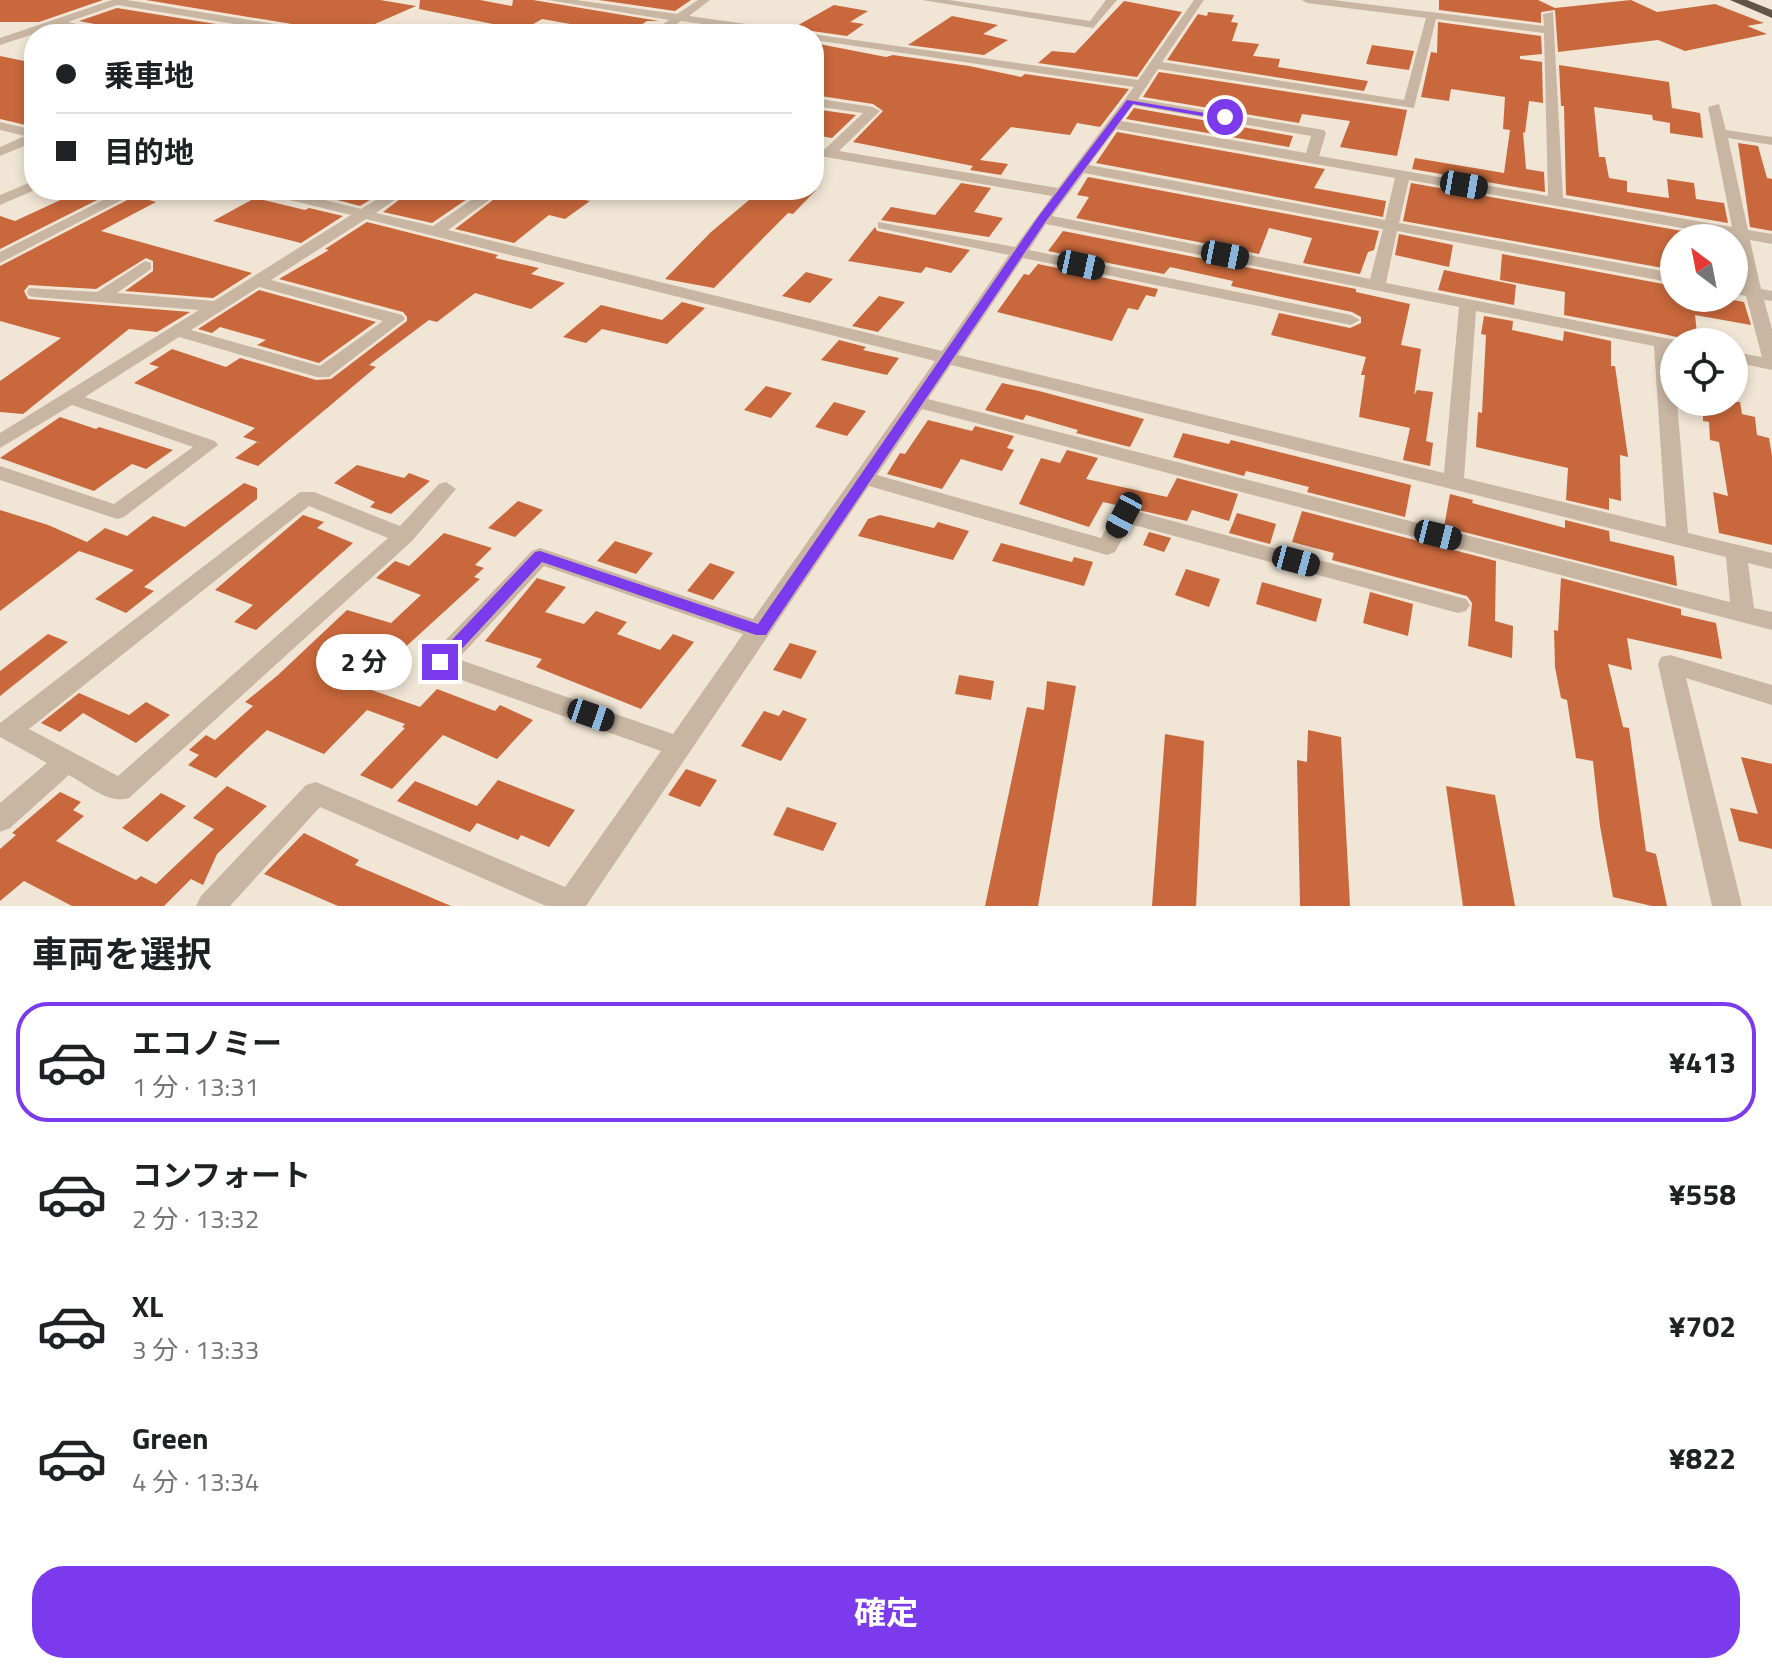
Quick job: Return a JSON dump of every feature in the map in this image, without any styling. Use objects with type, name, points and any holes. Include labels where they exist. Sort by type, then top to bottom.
[{"type":"highway","points":[[1736,0],[1772,14]]},
{"type":"street","points":[[553,0],[727,24]]},
{"type":"street","points":[[669,24],[705,0]]},
{"type":"street","points":[[927,0],[970,3],[1093,25],[1112,0]]},
{"type":"street","points":[[1002,11],[1013,0]]},
{"type":"street","points":[[211,906],[316,793],[570,904],[1042,219],[1156,65],[1199,0]]},
{"type":"street","points":[[1307,0],[1549,30]]},
{"type":"street","points":[[54,24],[119,1],[258,24]]},
{"type":"street","points":[[1549,14],[1556,201]]},
{"type":"street","points":[[1156,65],[1409,105],[1432,15]]},
{"type":"street","points":[[0,42],[24,34]]},
{"type":"street","points":[[824,38],[1141,84]]},
{"type":"street","points":[[1130,101],[1319,133],[1311,159]]},
{"type":"street","points":[[824,104],[873,111],[824,150]]},
{"type":"street","points":[[1714,107],[1740,224]]},
{"type":"street","points":[[1113,124],[1682,224]]},
{"type":"street","points":[[0,126],[24,133]]},
{"type":"street","points":[[1719,133],[1772,141]]},
{"type":"street","points":[[0,152],[24,141]]},
{"type":"street","points":[[824,152],[1062,193]]},
{"type":"street","points":[[1080,168],[1660,275]]},
{"type":"street","points":[[1377,285],[1403,175]]},
{"type":"street","points":[[0,201],[24,190]]},
{"type":"street","points":[[0,258],[114,200]]},
{"type":"street","points":[[313,200],[1772,561]]},
{"type":"street","points":[[0,442],[386,200]]},
{"type":"street","points":[[436,231],[481,200]]},
{"type":"street","points":[[1042,219],[1660,342]]},
{"type":"street","points":[[883,225],[1351,320]]},
{"type":"street","points":[[1748,236],[1772,239]]},
{"type":"street","points":[[1748,250],[1763,294],[1772,364],[1748,360]]},
{"type":"street","points":[[101,297],[145,266]]},
{"type":"street","points":[[177,331],[323,373],[396,319],[257,281]]},
{"type":"street","points":[[35,292],[216,306]]},
{"type":"street","points":[[1454,481],[1468,305]]},
{"type":"street","points":[[0,473],[117,512],[208,445],[70,398]]},
{"type":"street","points":[[918,402],[1772,621]]},
{"type":"street","points":[[1672,416],[1678,538]]},
{"type":"street","points":[[865,478],[1107,547],[1124,515],[1458,605]]},
{"type":"street","points":[[404,536],[307,497],[9,730],[120,790],[404,536],[446,489]]},
{"type":"street","points":[[1736,552],[1743,613]]},
{"type":"street","points":[[681,747],[440,662],[540,556],[761,631]]},
{"type":"street","points":[[1727,906],[1670,664],[1772,695]]},
{"type":"street","points":[[0,820],[69,760]]},
{"type":"building","points":[[0,0],[103,0],[39,22],[0,22]]},
{"type":"building","points":[[146,0],[380,0],[416,6],[375,24],[291,24]]},
{"type":"building","points":[[420,0],[480,0],[512,6],[513,0],[533,0],[659,21],[642,24],[570,24],[542,19],[533,24],[493,24],[419,9]]},
{"type":"building","points":[[599,0],[691,0],[675,11]]},
{"type":"building","points":[[1439,0],[1538,0],[1555,8],[1631,0],[1657,12],[1715,4],[1764,23],[1747,26],[1767,34],[1685,51],[1658,40],[1558,52],[1555,10],[1541,12],[1541,23],[1439,10]]},
{"type":"building","points":[[1124,1],[1182,12],[1137,77],[1038,63],[1052,51],[1075,53]]},
{"type":"building","points":[[834,5],[868,11],[850,22],[864,24],[847,36],[824,33],[824,24],[800,24]]},
{"type":"building","points":[[117,8],[215,24],[95,24],[79,21]]},
{"type":"building","points":[[1208,12],[1234,15],[1231,22],[1238,23],[1232,41],[1259,44],[1253,56],[1280,59],[1278,67],[1368,81],[1364,91],[1167,60],[1198,14],[1207,16]]},
{"type":"building","points":[[952,16],[998,25],[983,34],[1008,40],[984,55],[908,45]]},
{"type":"building","points":[[1438,22],[1541,36],[1542,54],[1520,56],[1520,59],[1542,62],[1543,103],[1529,101],[1523,132],[1526,169],[1544,172],[1545,192],[1412,169],[1415,158],[1504,173],[1510,130],[1503,129],[1505,97],[1451,89],[1449,101],[1421,97],[1431,52],[1437,53]]},
{"type":"building","points":[[824,45],[886,57],[893,55],[969,66],[1021,77],[1025,74],[1129,89],[1100,127],[1077,123],[1070,135],[1011,127],[980,160],[1008,164],[1001,175],[970,170],[973,166],[853,142],[883,111],[873,104],[824,97]]},
{"type":"building","points":[[1372,45],[1414,51],[1409,70],[1366,64]]},
{"type":"building","points":[[0,56],[24,61],[24,125],[0,119]]},
{"type":"building","points":[[1559,65],[1669,82],[1672,108],[1700,113],[1703,138],[1670,133],[1670,123],[1653,120],[1652,115],[1594,107],[1599,157],[1605,157],[1609,178],[1627,181],[1627,192],[1669,198],[1667,179],[1694,183],[1696,199],[1724,203],[1728,223],[1566,195],[1564,106],[1561,106]]},
{"type":"building","points":[[1159,72],[1407,110],[1397,156],[1340,147],[1350,121],[1302,114],[1299,123],[1143,97]]},
{"type":"building","points":[[1134,108],[1293,136],[1289,147],[1126,119]]},
{"type":"building","points":[[824,110],[856,115],[832,138],[824,137]]},
{"type":"building","points":[[1117,132],[1325,169],[1314,188],[1386,201],[1383,217],[1096,163]]},
{"type":"building","points":[[1738,143],[1758,146],[1767,178],[1772,179],[1772,231],[1750,227]]},
{"type":"building","points":[[1088,177],[1379,231],[1374,250],[1368,252],[1360,274],[1303,263],[1312,238],[1269,228],[1259,254],[1076,218],[1089,197],[1077,195]]},
{"type":"building","points":[[961,183],[991,188],[974,212],[1003,218],[989,237],[881,220],[891,207],[935,215]]},
{"type":"building","points":[[1411,183],[1660,227],[1660,267],[1403,221]]},
{"type":"building","points":[[60,200],[97,200],[0,249],[0,216],[15,221]]},
{"type":"building","points":[[127,200],[149,200],[156,202],[101,231],[252,273],[213,298],[125,291],[153,271],[153,261],[146,258],[96,289],[29,285],[24,291],[28,299],[190,312],[157,332],[129,329],[23,414],[0,412],[0,381],[61,338],[0,321],[0,266]]},
{"type":"building","points":[[251,200],[343,216],[301,243],[213,221]]},
{"type":"building","points":[[337,200],[370,200],[360,206]]},
{"type":"building","points":[[399,200],[466,200],[432,223],[383,212]]},
{"type":"building","points":[[493,200],[590,201],[565,219],[549,215],[514,243],[455,229]]},
{"type":"building","points":[[749,200],[806,200],[793,214],[788,213],[714,288],[665,279],[711,232]]},
{"type":"building","points":[[367,222],[498,255],[495,258],[539,268],[531,274],[565,283],[531,309],[475,293],[437,322],[429,320],[369,365],[376,367],[258,466],[235,458],[257,442],[267,445],[243,437],[255,428],[134,383],[159,367],[149,364],[172,349],[226,367],[240,358],[316,380],[331,379],[407,321],[407,317],[403,312],[279,279],[329,250],[325,249]]},
{"type":"building","points":[[875,227],[877,231],[970,250],[951,273],[926,267],[921,273],[848,261]]},
{"type":"building","points":[[1063,231],[1356,289],[1356,292],[1410,304],[1401,345],[1421,349],[1414,395],[1417,390],[1433,392],[1426,441],[1433,443],[1430,466],[1403,460],[1410,428],[1359,417],[1365,375],[1361,375],[1366,357],[1271,335],[1279,313],[1350,328],[1361,323],[1361,317],[1352,312],[1231,286],[1233,281],[1170,267],[1164,274],[1048,251]]},
{"type":"building","points":[[1399,234],[1453,245],[1449,267],[1395,255]]},
{"type":"building","points":[[1502,254],[1660,283],[1660,312],[1747,312],[1751,325],[1695,315],[1696,328],[1660,328],[1660,334],[1564,315],[1565,292],[1500,280]]},
{"type":"building","points":[[1038,264],[1158,289],[1155,297],[1146,295],[1138,310],[1128,308],[1112,341],[997,312],[1024,274],[1029,275]]},
{"type":"building","points":[[1444,270],[1516,285],[1514,305],[1438,290]]},
{"type":"building","points":[[806,272],[833,279],[810,303],[782,296]]},
{"type":"building","points":[[259,290],[376,322],[319,363],[257,345],[266,340],[220,327],[212,333],[198,329]]},
{"type":"building","points":[[879,296],[905,302],[878,332],[852,326]]},
{"type":"building","points":[[682,302],[705,308],[667,344],[602,329],[586,343],[563,337],[601,305],[662,320]]},
{"type":"building","points":[[1484,316],[1513,321],[1512,330],[1563,341],[1564,331],[1611,341],[1611,366],[1615,366],[1628,457],[1620,455],[1621,501],[1609,498],[1609,510],[1566,500],[1568,468],[1476,447],[1478,412],[1482,413],[1486,335],[1481,334]]},
{"type":"building","points":[[839,340],[866,347],[863,350],[899,358],[887,375],[821,360]]},
{"type":"building","points":[[1002,383],[1144,419],[1130,447],[1076,433],[1078,430],[1026,415],[1023,420],[985,410]]},
{"type":"building","points":[[766,386],[792,393],[771,418],[744,410]]},
{"type":"building","points":[[834,402],[866,411],[847,436],[815,427]]},
{"type":"building","points":[[1703,416],[1755,417],[1757,435],[1769,438],[1772,456],[1772,545],[1719,533],[1713,492],[1728,496],[1719,442],[1710,440],[1709,422],[1703,421]]},
{"type":"building","points":[[60,417],[173,450],[146,469],[132,464],[94,491],[0,458]]},
{"type":"building","points":[[928,420],[972,431],[975,426],[1014,436],[1007,448],[1014,450],[1002,471],[961,459],[942,489],[887,474]]},
{"type":"building","points":[[1183,433],[1229,444],[1231,440],[1411,485],[1405,517],[1307,492],[1309,487],[1246,471],[1244,476],[1173,457]]},
{"type":"building","points":[[1067,450],[1098,458],[1086,479],[1167,497],[1177,478],[1238,494],[1229,521],[1192,510],[1187,521],[1103,502],[1089,527],[1019,504],[1041,458],[1060,463]]},
{"type":"building","points":[[357,465],[404,478],[409,473],[430,481],[391,514],[370,507],[375,502],[334,483]]},
{"type":"building","points":[[244,483],[257,488],[257,499],[144,587],[154,591],[126,613],[95,599],[134,570],[79,551],[0,611],[0,510],[48,525],[87,542],[105,528],[127,536],[153,516],[185,527]]},
{"type":"building","points":[[1450,494],[1565,528],[1565,520],[1609,531],[1610,541],[1674,556],[1677,586],[1444,527]]},
{"type":"building","points":[[518,501],[543,510],[515,537],[488,528]]},
{"type":"building","points":[[1302,511],[1496,561],[1495,621],[1513,626],[1512,658],[1468,646],[1472,603],[1467,596],[1332,560],[1334,553],[1292,542]]},
{"type":"building","points":[[1237,513],[1276,524],[1270,544],[1229,533]]},
{"type":"building","points":[[303,515],[324,522],[317,528],[353,543],[256,630],[234,622],[253,605],[215,590]]},
{"type":"building","points":[[880,515],[934,528],[938,522],[969,531],[953,560],[858,536],[868,519]]},
{"type":"building","points":[[1149,532],[1171,538],[1164,552],[1143,545]]},
{"type":"building","points":[[444,533],[492,548],[475,565],[484,568],[474,577],[480,579],[389,662],[393,664],[369,689],[420,707],[437,689],[495,711],[500,705],[533,720],[497,759],[443,735],[392,789],[360,775],[405,728],[402,727],[405,724],[367,710],[324,754],[267,730],[216,778],[188,765],[199,755],[189,750],[206,735],[215,740],[253,706],[245,702],[347,610],[391,623],[421,595],[376,578],[395,561],[409,566]]},
{"type":"building","points":[[615,541],[653,553],[636,574],[597,561]]},
{"type":"building","points":[[1001,543],[1072,562],[1074,557],[1093,562],[1084,586],[992,561]]},
{"type":"building","points":[[710,563],[735,572],[713,600],[687,591]]},
{"type":"building","points":[[1186,569],[1220,579],[1209,607],[1175,595]]},
{"type":"building","points":[[537,578],[566,587],[545,612],[584,624],[596,611],[627,622],[617,634],[660,650],[673,634],[694,642],[641,709],[536,667],[542,659],[485,641]]},
{"type":"building","points":[[1561,578],[1681,609],[1681,615],[1716,623],[1722,659],[1627,638],[1632,670],[1608,664],[1623,727],[1629,728],[1646,851],[1656,854],[1667,906],[1652,906],[1613,897],[1600,826],[1593,761],[1576,758],[1567,700],[1561,698],[1555,667],[1554,630],[1558,631]]},
{"type":"building","points":[[1262,582],[1322,599],[1316,622],[1256,604]]},
{"type":"building","points":[[1370,592],[1413,604],[1408,636],[1363,623]]},
{"type":"building","points":[[48,634],[68,642],[0,696],[0,671]]},
{"type":"building","points":[[790,643],[817,651],[801,679],[773,670]]},
{"type":"building","points":[[959,675],[994,681],[991,700],[955,694]]},
{"type":"building","points":[[1047,681],[1076,686],[1038,906],[985,906],[1027,707],[1044,710]]},
{"type":"building","points":[[79,693],[129,715],[146,702],[170,715],[136,743],[83,713],[60,732],[41,723]]},
{"type":"building","points":[[783,710],[807,719],[781,761],[741,746],[764,711],[779,716]]},
{"type":"building","points":[[1308,730],[1341,737],[1350,906],[1300,906],[1297,760],[1307,762]]},
{"type":"building","points":[[1165,734],[1204,741],[1196,906],[1152,906]]},
{"type":"building","points":[[1741,757],[1772,764],[1772,849],[1739,841],[1730,808],[1758,814]]},
{"type":"building","points":[[686,769],[717,780],[700,807],[668,795]]},
{"type":"building","points":[[498,780],[575,810],[549,847],[521,835],[518,840],[477,823],[470,832],[397,801],[415,781],[477,806]]},
{"type":"building","points":[[227,786],[267,806],[217,854],[203,885],[191,879],[164,906],[72,906],[24,881],[0,901],[0,849],[16,835],[12,833],[60,792],[81,802],[73,810],[84,816],[56,841],[136,880],[141,876],[156,884],[214,829],[193,818]]},
{"type":"building","points":[[1446,786],[1495,795],[1515,906],[1463,906]]},
{"type":"building","points":[[161,793],[186,806],[147,842],[122,828]]},
{"type":"building","points":[[787,807],[837,823],[823,851],[773,835]]},
{"type":"building","points":[[304,833],[359,860],[355,865],[451,906],[338,906],[264,874]]},
{"type":"route","points":[[440,662],[540,556],[761,631],[1042,219],[1130,101],[1225,117]]}]
